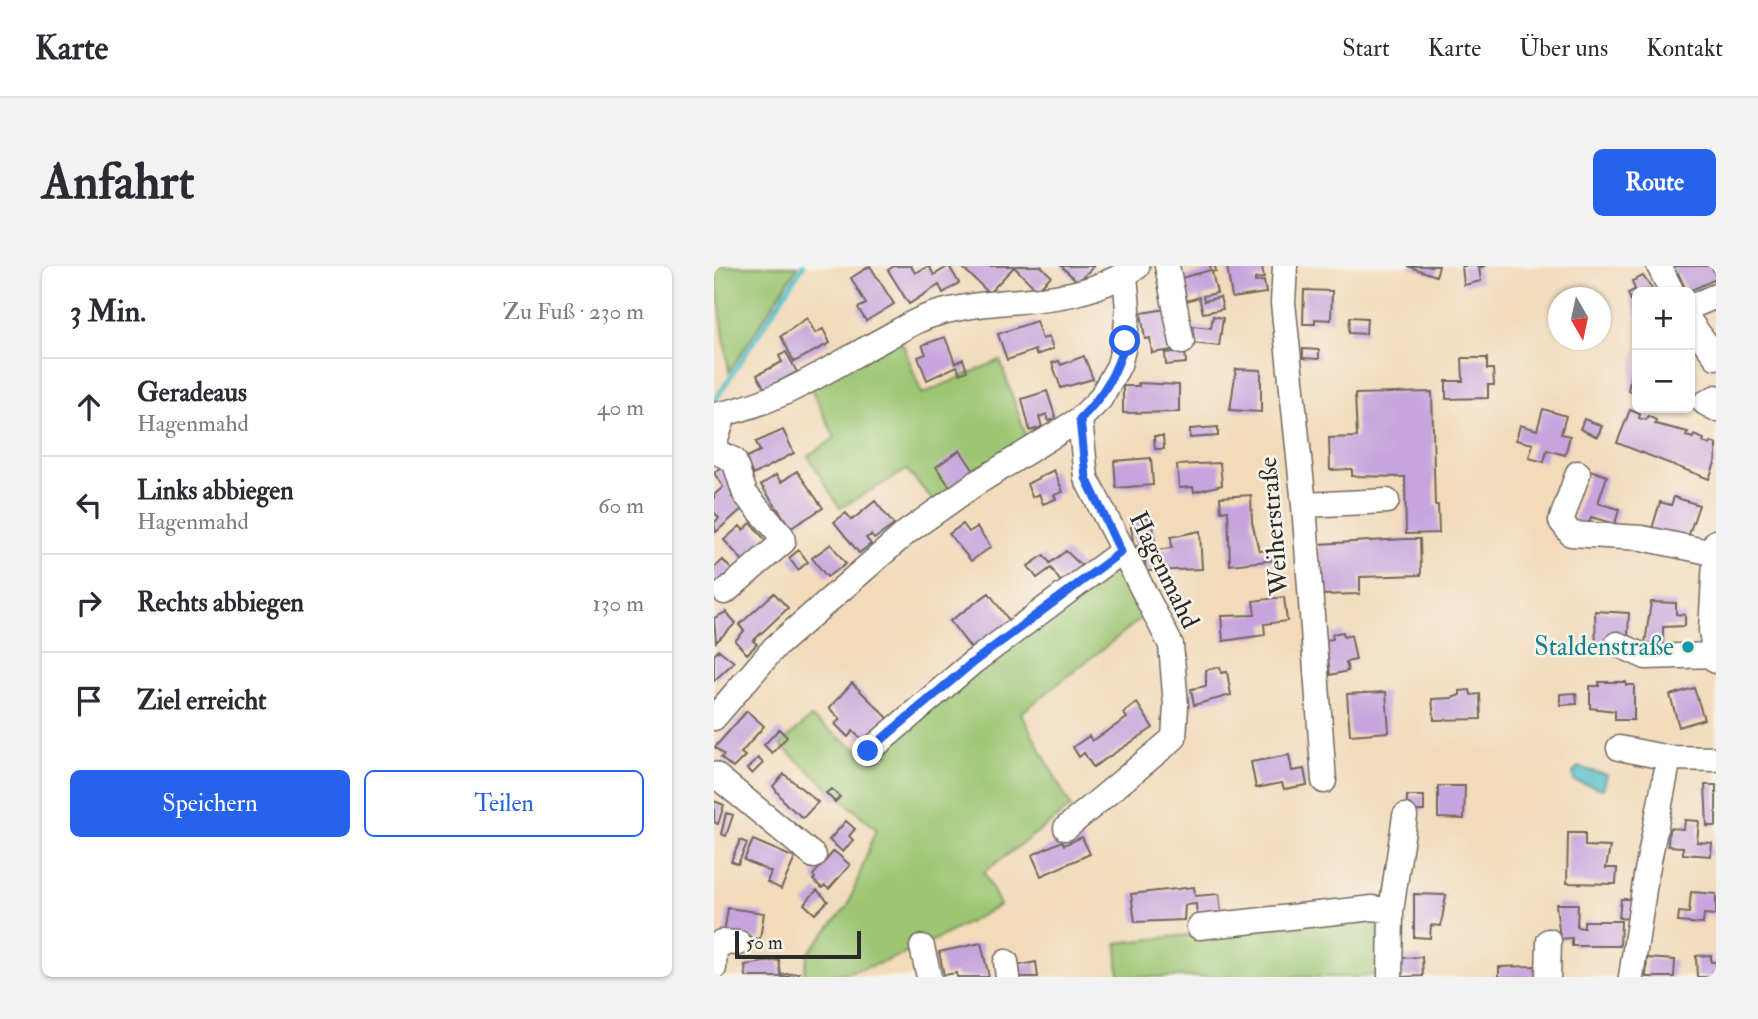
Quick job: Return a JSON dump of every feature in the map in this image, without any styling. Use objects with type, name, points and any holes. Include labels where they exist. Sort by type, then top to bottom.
[{"type":"street","points":[[1167,266],[1182,342]]},
{"type":"street","name":"Weiherstraße","points":[[1285,266],[1284,316],[1304,505],[1324,781]]},
{"type":"street","points":[[1659,266],[1670,287]]},
{"type":"street","points":[[725,592],[783,542],[782,536],[745,494],[734,460],[716,452],[718,414],[755,405],[783,392],[929,315],[1082,294],[1132,270]]},
{"type":"street","points":[[714,718],[774,648],[907,531],[975,484],[1080,419],[1100,399],[1119,365],[1132,270]]},
{"type":"street","points":[[1695,305],[1716,296]]},
{"type":"street","points":[[1695,329],[1716,357]]},
{"type":"street","points":[[1716,397],[1705,403],[1716,409]]},
{"type":"street","name":"Hagenmahd","points":[[1066,828],[1174,738],[1176,706],[1171,645],[1121,552],[1086,478],[1080,419]]},
{"type":"street","points":[[1578,473],[1561,521],[1571,534],[1642,538],[1715,547],[1711,631],[1716,658],[1646,657],[1617,644]]},
{"type":"street","points":[[1304,505],[1387,501]]},
{"type":"street","points":[[868,751],[972,663],[1121,552]]},
{"type":"street","points":[[1619,748],[1669,758],[1716,759]]},
{"type":"street","points":[[1631,977],[1669,758]]},
{"type":"street","points":[[714,774],[814,856]]},
{"type":"street","points":[[1390,977],[1391,911],[1405,816]]},
{"type":"street","points":[[1199,927],[1373,908],[1391,911]]},
{"type":"street","points":[[1548,977],[1549,941]]},
{"type":"street","points":[[714,968],[716,949],[721,942],[739,943]]},
{"type":"street","points":[[922,947],[929,977]]},
{"type":"green space","points":[[714,266],[798,266],[729,372]]},
{"type":"green space","points":[[900,337],[922,394],[1000,360],[1028,442],[935,503],[907,470],[840,508],[808,456],[835,438],[809,384]]},
{"type":"green space","points":[[1121,552],[1152,610],[1021,713],[1071,807],[984,872],[1000,905],[930,942],[881,963],[829,975],[803,977],[808,953],[848,906],[876,829],[780,745],[811,717],[866,756]]},
{"type":"green space","points":[[1357,916],[1372,918],[1379,926],[1381,974],[1362,977],[1119,977],[1117,943]]},
{"type":"water","points":[[1578,767],[1607,775],[1603,789],[1574,781],[1573,773]]},
{"type":"building","points":[[870,266],[894,304],[866,321],[858,308],[866,304],[851,278]]},
{"type":"building","points":[[894,266],[911,266],[915,273],[929,266],[934,275],[949,266],[959,283],[943,293],[939,285],[909,304],[888,270]]},
{"type":"building","points":[[961,266],[1041,266],[1051,276],[1037,290],[1014,267],[989,293]]},
{"type":"building","points":[[1061,266],[1094,266],[1078,282]]},
{"type":"building","points":[[1210,266],[1215,266],[1216,271],[1212,272],[1217,293],[1203,296],[1204,301],[1220,297],[1223,309],[1203,313],[1199,297],[1187,301],[1181,278],[1211,270]]},
{"type":"building","points":[[1227,266],[1262,266],[1264,278],[1255,279],[1255,282],[1264,281],[1266,293],[1232,298]]},
{"type":"building","points":[[1407,266],[1439,266],[1436,276]]},
{"type":"building","points":[[1462,266],[1485,266],[1479,268],[1481,281],[1464,285]]},
{"type":"building","points":[[1669,266],[1712,266],[1716,279],[1695,288],[1685,287],[1678,273],[1674,275]]},
{"type":"building","points":[[1643,276],[1651,287],[1634,287],[1632,281]]},
{"type":"building","points":[[1304,290],[1332,291],[1331,320],[1315,319],[1315,324],[1303,324]]},
{"type":"building","points":[[1167,309],[1172,350],[1152,353],[1150,338],[1145,339],[1141,313]]},
{"type":"building","points":[[1213,316],[1223,318],[1219,346],[1191,343],[1193,326],[1211,328]]},
{"type":"building","points":[[1350,317],[1367,318],[1366,334],[1349,333]]},
{"type":"building","points":[[807,318],[815,333],[823,329],[830,343],[794,362],[781,336]]},
{"type":"building","points":[[1036,321],[1042,339],[1049,337],[1053,349],[1036,355],[1035,350],[1007,360],[998,334]]},
{"type":"building","points":[[945,337],[955,363],[963,359],[967,371],[960,374],[957,366],[927,380],[918,357],[926,354],[922,345]]},
{"type":"building","points":[[1303,349],[1319,350],[1319,359],[1303,358]]},
{"type":"building","points":[[1185,351],[1186,363],[1166,365],[1165,353]]},
{"type":"building","points":[[786,352],[797,372],[765,389],[757,375],[782,362],[779,356]]},
{"type":"building","points":[[1084,356],[1093,379],[1061,388],[1052,363],[1059,361],[1061,365]]},
{"type":"building","points":[[1462,358],[1487,358],[1487,369],[1493,369],[1494,385],[1488,385],[1488,398],[1446,399],[1446,381],[1463,381]]},
{"type":"building","points":[[1632,368],[1632,391],[1628,391]]},
{"type":"building","points":[[1236,369],[1261,370],[1261,412],[1230,410]]},
{"type":"building","points":[[1138,383],[1179,385],[1179,412],[1123,413],[1123,386],[1139,386]]},
{"type":"building","points":[[1047,391],[1056,419],[1048,421],[1046,414],[1039,417],[1042,427],[1030,431],[1022,399]]},
{"type":"building","points":[[1432,392],[1435,505],[1438,505],[1439,533],[1406,534],[1405,477],[1352,476],[1352,469],[1330,470],[1329,438],[1357,437],[1355,394]]},
{"type":"building","points":[[1543,409],[1566,416],[1561,434],[1570,436],[1565,455],[1547,450],[1544,462],[1529,458],[1533,444],[1516,440],[1520,425],[1537,430]]},
{"type":"building","points":[[1630,410],[1640,414],[1639,418],[1646,420],[1648,416],[1656,420],[1655,424],[1688,432],[1686,436],[1693,438],[1694,435],[1710,445],[1711,442],[1716,444],[1716,460],[1709,479],[1617,443]]},
{"type":"building","points":[[1584,419],[1602,426],[1597,437],[1580,429]]},
{"type":"building","points":[[1218,427],[1218,436],[1190,438],[1190,429]]},
{"type":"building","points":[[783,430],[794,453],[753,475],[745,458],[760,451],[756,442]]},
{"type":"building","points":[[1154,436],[1163,436],[1164,449],[1155,449]]},
{"type":"building","points":[[960,450],[974,471],[950,487],[936,467]]},
{"type":"building","points":[[1151,458],[1153,485],[1116,488],[1114,461]]},
{"type":"building","points":[[1220,463],[1222,485],[1194,492],[1193,487],[1179,488],[1177,465]]},
{"type":"building","points":[[722,466],[739,490],[732,497],[743,508],[716,532],[714,523],[719,518],[714,512],[714,495],[723,487],[714,473]]},
{"type":"building","points":[[1054,470],[1063,492],[1054,495],[1056,499],[1043,504],[1039,494],[1032,497],[1027,484]]},
{"type":"building","points":[[1590,470],[1607,476],[1598,503],[1619,509],[1615,524],[1591,517],[1588,526],[1574,522]]},
{"type":"building","points":[[797,471],[823,508],[791,528],[761,485],[776,475],[781,482]]},
{"type":"building","points":[[1251,495],[1252,522],[1259,551],[1275,550],[1275,560],[1230,565],[1228,510],[1221,511],[1220,497]]},
{"type":"building","points":[[1674,497],[1699,505],[1686,543],[1651,532],[1660,502],[1671,505]]},
{"type":"building","points":[[875,501],[894,525],[874,539],[871,535],[866,538],[871,544],[859,553],[834,522],[846,513],[852,520]]},
{"type":"building","points":[[1152,517],[1156,550],[1172,548],[1171,537],[1200,531],[1202,569],[1146,571],[1144,553],[1137,554],[1131,527],[1134,527],[1133,519]]},
{"type":"building","points":[[751,523],[770,546],[743,561],[724,540],[740,526],[743,530]]},
{"type":"building","points":[[963,524],[969,532],[977,527],[991,547],[971,561],[949,534]]},
{"type":"building","points":[[1420,539],[1421,575],[1360,577],[1360,594],[1319,595],[1318,544]]},
{"type":"building","points":[[831,544],[846,564],[827,577],[812,558]]},
{"type":"building","points":[[799,550],[808,562],[798,570],[789,558]]},
{"type":"building","points":[[1066,551],[1085,569],[1063,585],[1051,568],[1037,578],[1028,566],[1044,555],[1050,563]]},
{"type":"building","points":[[723,560],[737,576],[714,597],[714,568]]},
{"type":"building","points":[[774,593],[788,608],[753,641],[757,644],[747,654],[735,641],[744,631],[739,625]]},
{"type":"building","points":[[989,593],[1011,623],[973,651],[950,621]]},
{"type":"building","points":[[1284,597],[1287,621],[1264,624],[1265,635],[1223,641],[1221,616],[1255,615],[1253,601]]},
{"type":"building","points":[[1651,602],[1676,603],[1676,614],[1685,615],[1685,626],[1663,627],[1663,644],[1645,643]]},
{"type":"building","points":[[1595,611],[1629,613],[1628,635],[1617,635],[1616,651],[1596,650]]},
{"type":"building","points":[[726,612],[736,623],[716,642],[714,618]]},
{"type":"building","points":[[1343,632],[1344,637],[1351,635],[1356,660],[1346,662],[1348,671],[1330,675],[1326,640],[1333,639],[1332,634]]},
{"type":"building","points":[[719,650],[734,662],[714,681],[714,655]]},
{"type":"building","points":[[1220,667],[1221,673],[1227,672],[1231,695],[1194,705],[1191,689],[1206,686],[1206,670]]},
{"type":"building","points":[[1599,682],[1626,682],[1626,685],[1634,685],[1634,720],[1615,720],[1615,711],[1590,708],[1590,686],[1599,686]]},
{"type":"building","points":[[852,683],[889,719],[865,743],[853,731],[848,737],[835,724],[840,719],[829,708]]},
{"type":"building","points":[[1694,688],[1704,719],[1679,727],[1670,695]]},
{"type":"building","points":[[1470,690],[1471,695],[1480,694],[1481,719],[1434,720],[1432,699],[1452,698],[1460,695],[1460,691]]},
{"type":"building","points":[[1386,692],[1389,732],[1350,735],[1347,694]]},
{"type":"building","points":[[1576,693],[1577,704],[1560,705],[1560,694]]},
{"type":"building","points":[[1137,703],[1153,728],[1093,767],[1084,753],[1079,757],[1073,747],[1089,736],[1092,741],[1127,718],[1123,713]]},
{"type":"building","points":[[747,711],[764,726],[741,753],[745,756],[733,768],[721,758],[724,755],[715,747]]},
{"type":"building","points":[[779,729],[787,737],[772,753],[764,745]]},
{"type":"building","points":[[1289,755],[1292,771],[1304,769],[1307,785],[1284,789],[1282,783],[1256,788],[1251,762]]},
{"type":"building","points":[[758,758],[763,763],[752,774],[747,769]]},
{"type":"building","points":[[784,774],[818,802],[803,818],[786,804],[773,786]]},
{"type":"building","points":[[1705,785],[1716,785],[1716,826],[1707,826]]},
{"type":"building","points":[[1438,786],[1465,786],[1464,819],[1438,818]]},
{"type":"building","points":[[831,789],[840,797],[835,802],[826,793]]},
{"type":"building","points":[[1407,796],[1424,796],[1424,811],[1407,811]]},
{"type":"building","points":[[714,801],[724,805],[718,824],[714,822]]},
{"type":"building","points":[[726,813],[733,815],[726,836],[721,834]]},
{"type":"building","points":[[1685,820],[1699,821],[1697,842],[1712,843],[1711,856],[1683,854],[1683,847],[1668,846],[1669,828],[1684,829]]},
{"type":"building","points":[[846,821],[855,829],[849,836],[853,840],[843,852],[829,840]]},
{"type":"building","points":[[1568,833],[1585,833],[1585,846],[1610,847],[1606,868],[1617,868],[1616,884],[1567,883]]},
{"type":"building","points":[[1082,837],[1090,854],[1041,876],[1032,855],[1062,841],[1064,845]]},
{"type":"building","points":[[740,840],[747,843],[738,864],[731,861]]},
{"type":"building","points":[[753,840],[795,858],[781,889],[767,882],[771,872],[744,860]]},
{"type":"building","points":[[834,851],[850,865],[829,889],[825,886],[822,888],[813,880],[813,875]]},
{"type":"building","points":[[1194,887],[1195,896],[1219,894],[1221,913],[1197,916],[1196,904],[1185,905],[1184,920],[1135,922],[1131,894]]},
{"type":"building","points":[[817,890],[828,901],[815,914],[804,904]]},
{"type":"building","points":[[1691,892],[1716,894],[1716,915],[1704,914],[1703,924],[1678,922],[1679,912],[1689,913]]},
{"type":"building","points":[[1414,894],[1446,895],[1441,926],[1431,925],[1430,938],[1414,937]]},
{"type":"building","points":[[1621,899],[1633,899],[1631,919],[1619,918]]},
{"type":"building","points":[[1556,904],[1578,904],[1577,927],[1584,928],[1584,921],[1621,921],[1620,946],[1572,946],[1572,938],[1560,939]]},
{"type":"building","points":[[728,908],[764,913],[760,939],[724,934]]},
{"type":"building","points":[[981,943],[989,977],[957,977],[956,973],[944,975],[939,952]]},
{"type":"building","points":[[1711,955],[1711,962],[1716,962],[1716,977],[1697,977],[1696,956]]},
{"type":"building","points":[[1422,957],[1423,976],[1402,977],[1401,958]]},
{"type":"building","points":[[1647,958],[1675,960],[1674,977],[1646,977]]},
{"type":"building","points":[[779,960],[781,975],[799,973],[798,977],[746,977],[745,965]]},
{"type":"building","points":[[1036,962],[1038,977],[1018,977],[1016,966]]},
{"type":"building","points":[[1538,966],[1538,977],[1499,977],[1499,967]]},
{"type":"waterway","points":[[714,402],[803,266]]},
{"type":"place","name":"Staldenstraße","points":[[1688,647]]},
{"type":"route","points":[[868,751],[972,663],[1121,552],[1086,478],[1080,419],[1100,399],[1119,365],[1125,341]]}]
